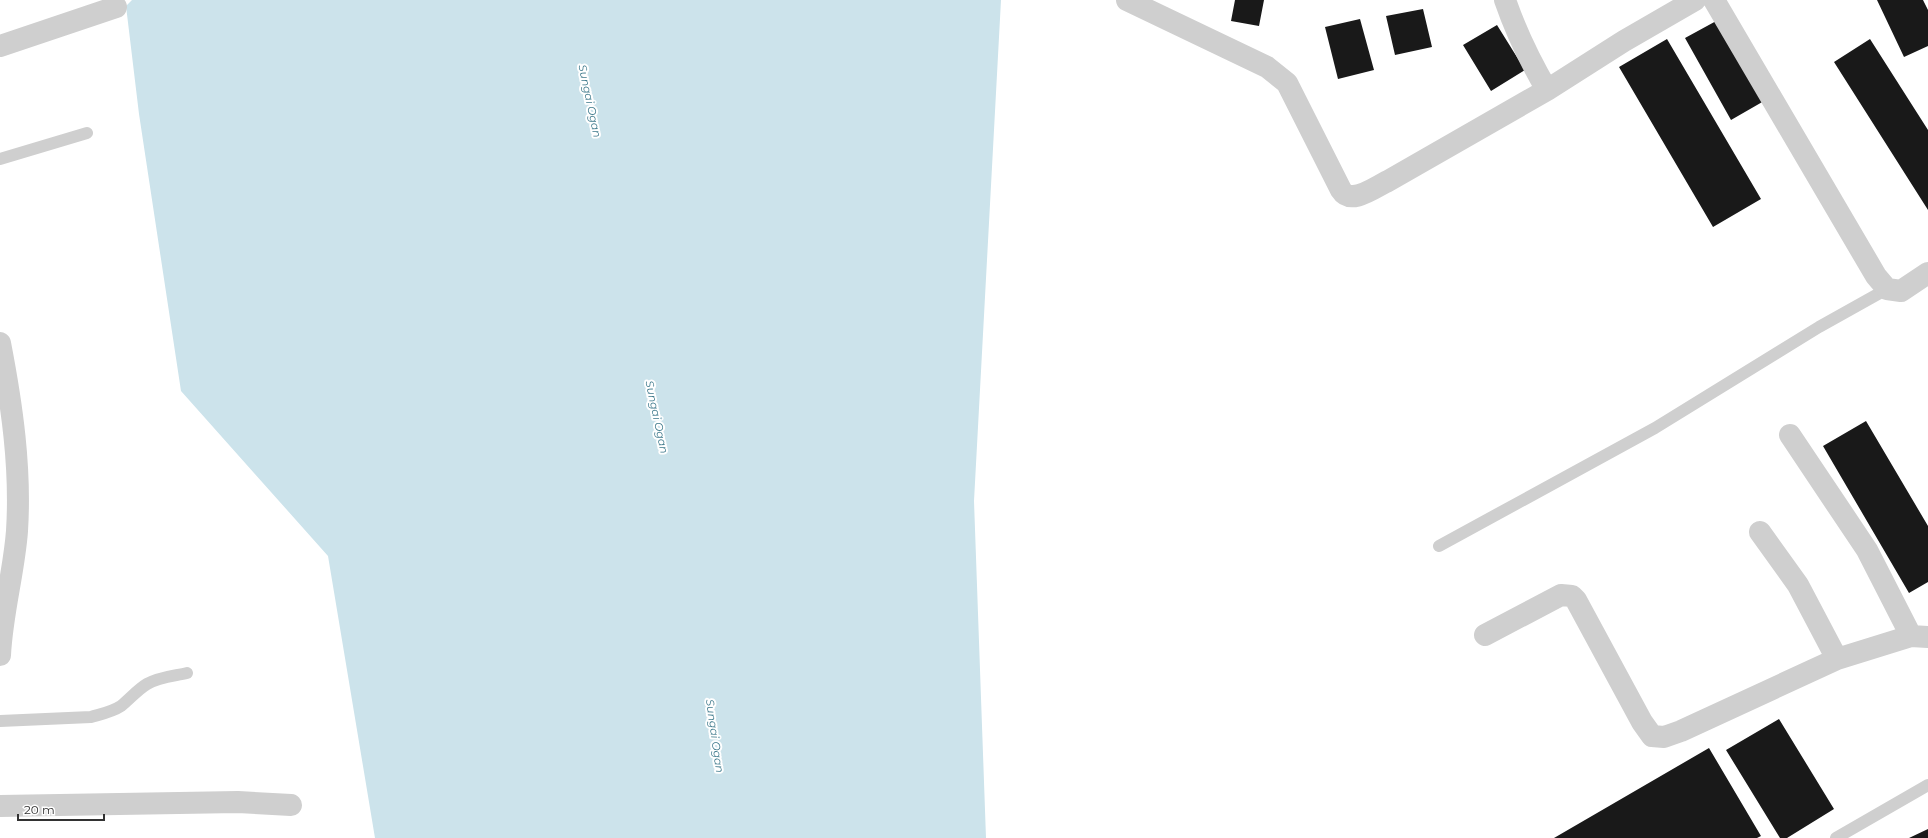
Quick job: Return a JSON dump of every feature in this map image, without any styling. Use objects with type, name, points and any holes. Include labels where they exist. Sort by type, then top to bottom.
[{"type":"street","points":[[1127,0],[1267,67],[1279,75],[1287,83],[1340,190],[1344,195],[1350,197],[1362,194],[1388,181],[1547,90],[1624,41],[1695,0]]},
{"type":"street","points":[[1505,0],[1514,26],[1532,65],[1547,90]]},
{"type":"street","points":[[1714,0],[1876,276],[1887,289],[1901,291],[1928,273]]},
{"type":"street","points":[[0,46],[116,7]]},
{"type":"street","points":[[0,343],[10,394],[9,472],[16,531],[0,645]]},
{"type":"street","points":[[1485,635],[1561,595],[1572,596],[1576,600],[1642,722],[1652,736],[1664,737],[1837,659],[1920,636],[1867,550],[1790,435]]},
{"type":"street","points":[[1760,532],[1798,586],[1837,659]]},
{"type":"street","points":[[0,806],[238,802],[291,805]]},
{"type":"lane","points":[[0,159],[87,133]]},
{"type":"lane","points":[[1439,546],[1655,428],[1819,327],[1887,289]]},
{"type":"lane","points":[[0,721],[91,717],[103,714],[119,708],[135,693],[157,679],[187,673]]},
{"type":"lane","points":[[1836,838],[1928,785]]},
{"type":"water","name":"Sungai Ogan","points":[[132,0],[1001,0],[974,501],[986,838],[375,838],[328,556],[181,391],[139,114],[126,6]]},
{"type":"building","points":[[1235,0],[1264,0],[1259,26],[1231,21]]},
{"type":"building","points":[[1877,0],[1923,0],[1928,10],[1928,46],[1904,57]]},
{"type":"building","points":[[1423,9],[1432,47],[1395,55],[1386,16]]},
{"type":"building","points":[[1360,19],[1374,70],[1338,79],[1325,27]]},
{"type":"building","points":[[1718,20],[1764,101],[1731,120],[1685,38]]},
{"type":"building","points":[[1497,25],[1525,70],[1491,91],[1463,45]]},
{"type":"building","points":[[1667,39],[1761,199],[1713,227],[1619,67]]},
{"type":"building","points":[[1870,39],[1928,130],[1928,210],[1834,62]]},
{"type":"building","points":[[1866,421],[1928,526],[1928,582],[1909,593],[1823,446]]},
{"type":"building","points":[[1779,719],[1834,809],[1787,838],[1780,838],[1726,750]]},
{"type":"building","points":[[1709,748],[1761,836],[1757,838],[1554,838]]},
{"type":"building","points":[[1928,829],[1928,838],[1909,838]]}]
